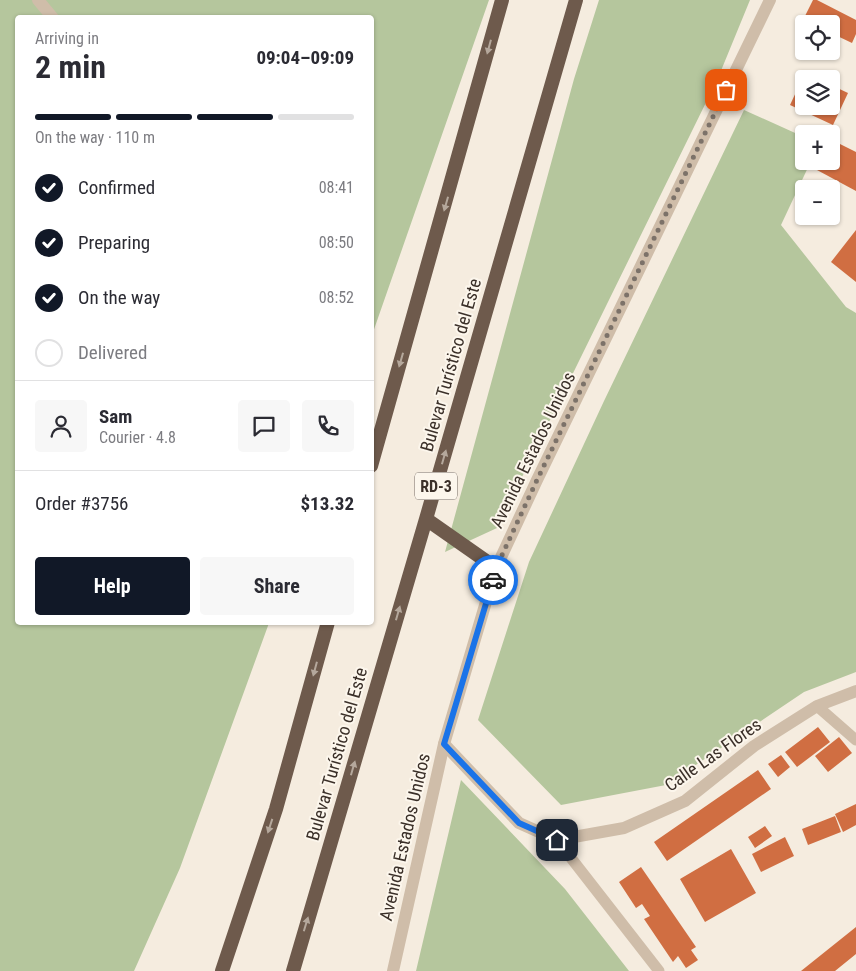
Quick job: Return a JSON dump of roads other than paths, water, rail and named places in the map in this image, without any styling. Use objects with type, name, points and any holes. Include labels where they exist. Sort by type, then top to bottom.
[{"type":"highway","points":[[374,455],[502,0]]},
{"type":"highway","name":"Bulevar Turístico del Este","points":[[293,971],[576,0]]},
{"type":"highway","points":[[426,519],[496,568]]},
{"type":"highway","points":[[222,971],[276,809],[327,625]]},
{"type":"street","points":[[38,0],[50,15]]},
{"type":"street","name":"Avenida Estados Unidos","points":[[393,971],[444,744],[496,568],[770,0]]},
{"type":"street","name":"Calle Las Flores","points":[[557,840],[624,828],[685,801],[754,746],[817,706],[856,691]]},
{"type":"street","points":[[444,744],[519,823],[557,840]]},
{"type":"lane","points":[[817,706],[856,740]]},
{"type":"lane","points":[[557,840],[659,971]]}]
